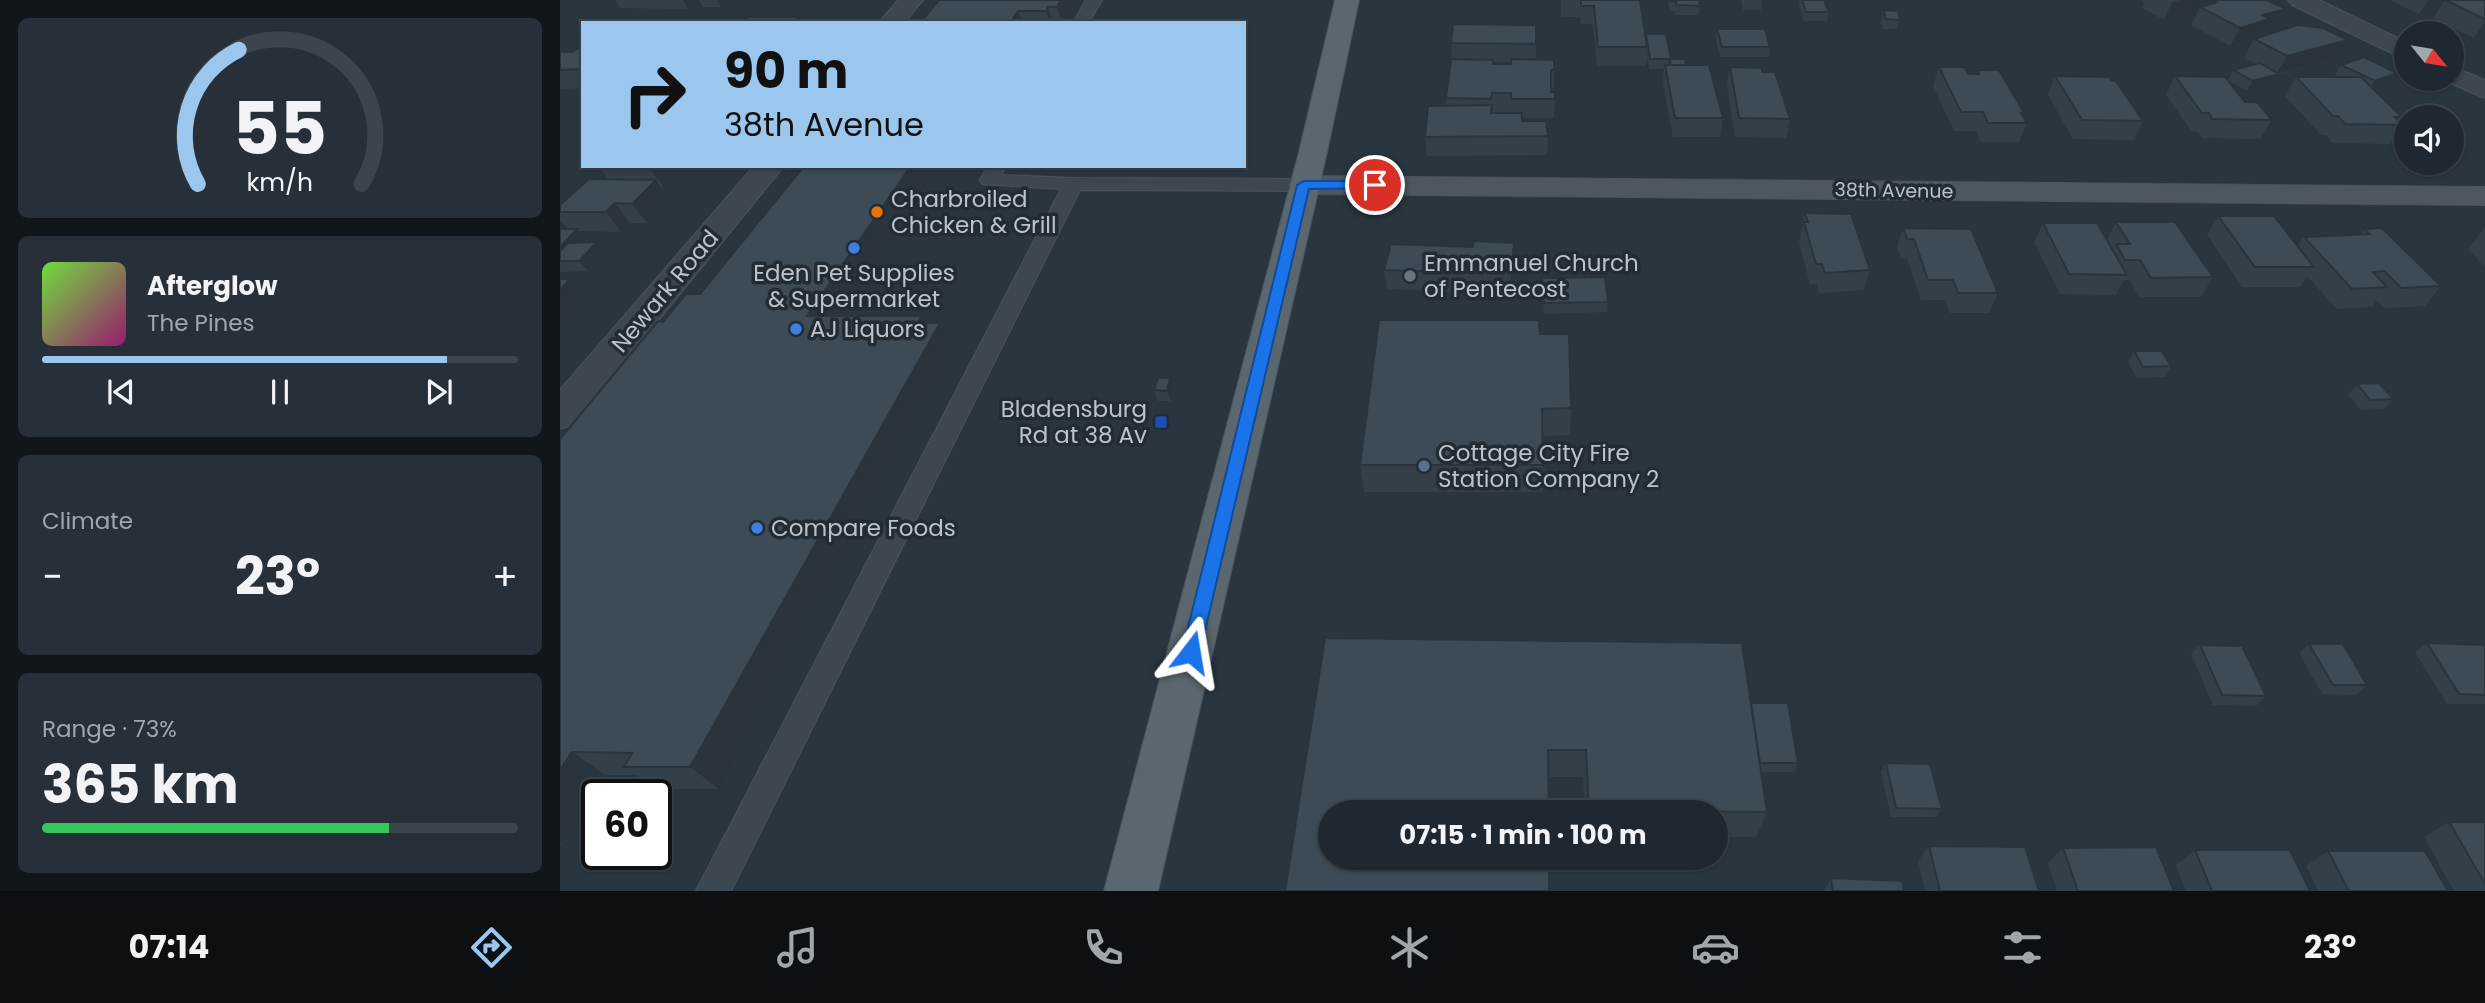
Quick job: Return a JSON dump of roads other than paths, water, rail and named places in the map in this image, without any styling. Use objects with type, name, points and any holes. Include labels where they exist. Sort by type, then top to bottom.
[{"type":"main road","points":[[1132,891],[1347,0]]},
{"type":"main road","name":"38th Avenue","points":[[1304,185],[2485,196]]},
{"type":"street","points":[[893,21],[911,0]]},
{"type":"street","points":[[2300,0],[2394,46]]},
{"type":"street","points":[[2464,80],[2485,90]]},
{"type":"street","name":"Newark Road","points":[[564,405],[768,168]]},
{"type":"lane","points":[[1082,21],[1094,0]]},
{"type":"lane","points":[[996,168],[989,180],[1073,184],[1304,185]]},
{"type":"lane","points":[[713,891],[1073,184]]},
{"type":"place","name":"Charbroiled Chicken & Grill","points":[[877,212]]},
{"type":"place","name":"Eden Pet Supplies & Supermarket","points":[[854,248]]},
{"type":"place","name":"Emmanuel Church of Pentecost","points":[[1410,276]]},
{"type":"place","name":"AJ Liquors","points":[[796,329]]},
{"type":"place","name":"Bladensburg Rd at 38 Av","points":[[1161,422]]},
{"type":"place","name":"Cottage City Fire Station Company 2","points":[[1424,466]]},
{"type":"place","name":"Compare Foods","points":[[757,528]]}]
